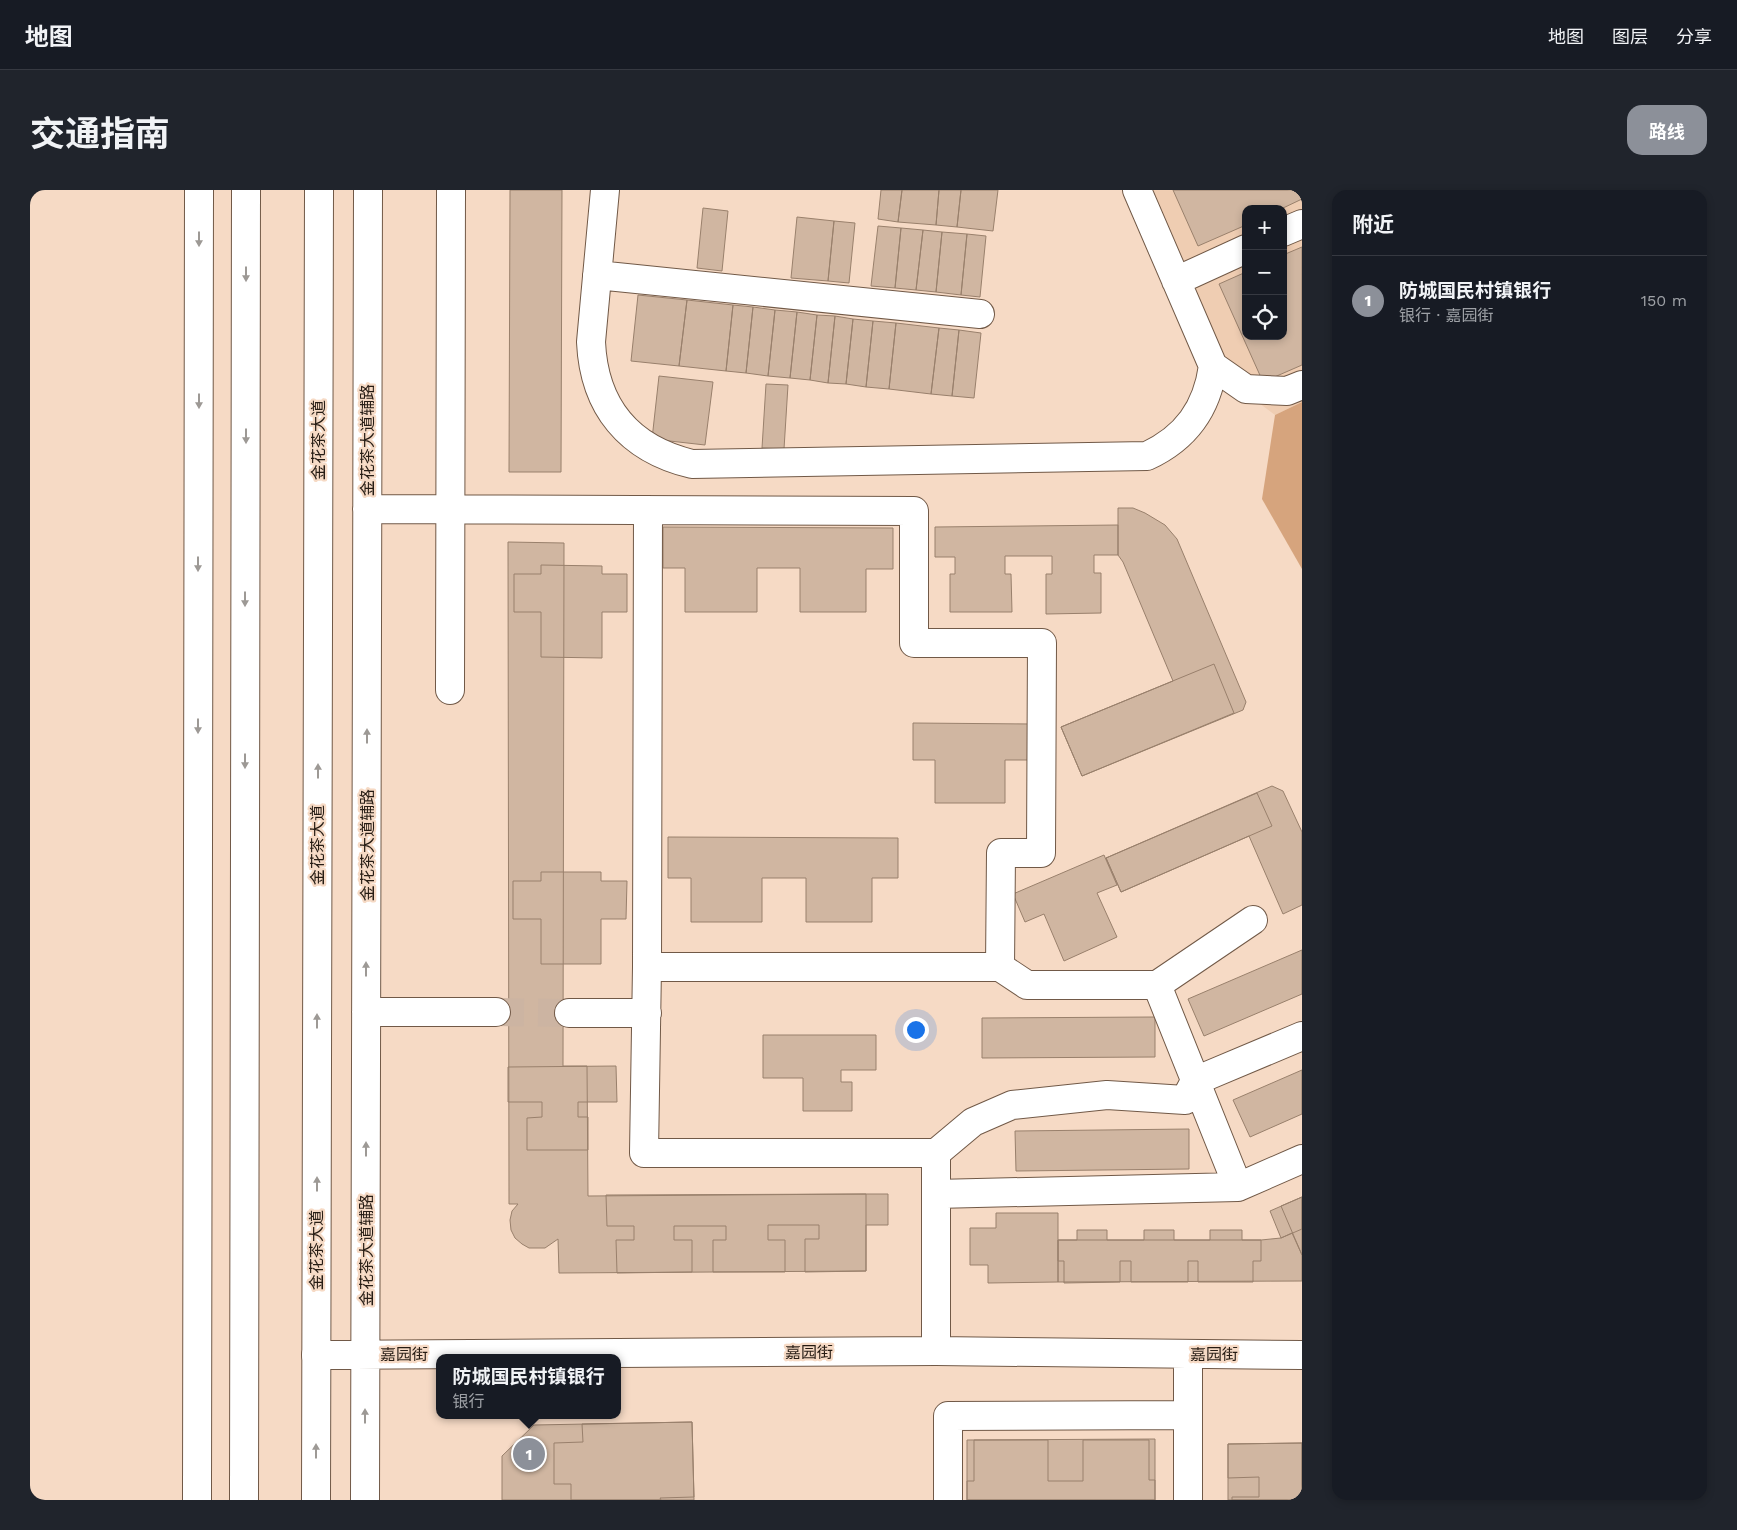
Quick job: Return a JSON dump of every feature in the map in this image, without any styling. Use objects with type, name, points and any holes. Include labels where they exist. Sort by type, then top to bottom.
[{"type":"main road","points":[[197,1500],[199,190]]},
{"type":"main road","points":[[244,1500],[246,190]]},
{"type":"main road","name":"金花茶大道","points":[[316,1500],[319,190]]},
{"type":"main road","name":"金花茶大道辅路","points":[[365,1500],[368,190]]},
{"type":"main road","points":[[450,690],[451,190]]},
{"type":"main road","points":[[606,190],[591,342],[595,377],[609,409],[621,425],[636,439],[653,451],[672,459],[692,464],[1147,456],[1160,450],[1184,431],[1195,417],[1204,401],[1210,384],[1212,366],[1137,190]]},
{"type":"main road","points":[[1287,230],[1302,224]]},
{"type":"main road","points":[[1176,281],[1244,250]]},
{"type":"main road","points":[[597,275],[980,314]]},
{"type":"main road","points":[[1212,366],[1246,389],[1287,391],[1302,384]]},
{"type":"main road","points":[[367,509],[914,511],[914,643],[1042,643],[1041,853],[1001,853],[1000,967]]},
{"type":"main road","points":[[648,510],[647,1013],[644,1153],[936,1153],[973,1122],[1012,1105],[1107,1096],[1185,1100],[1195,1081],[1302,1036]]},
{"type":"main road","points":[[647,967],[1000,967],[1028,985],[1157,985],[1253,920]]},
{"type":"main road","points":[[1157,985],[1238,1187]]},
{"type":"main road","points":[[366,1012],[496,1012]]},
{"type":"main road","points":[[569,1013],[647,1013]]},
{"type":"main road","points":[[936,1153],[936,1351]]},
{"type":"main road","points":[[936,1194],[1238,1187],[1302,1159]]},
{"type":"main road","name":"嘉园街","points":[[316,1355],[936,1351],[1302,1355]]},
{"type":"main road","points":[[1188,1354],[1188,1500]]},
{"type":"main road","points":[[948,1500],[948,1416],[1188,1415]]},
{"type":"shaded area","points":[[1126,190],[1302,190],[1302,402],[1275,415],[1195,355]]},
{"type":"shaded area","points":[[1302,402],[1302,569],[1262,499],[1275,415]]},
{"type":"building","points":[[510,190],[562,190],[561,472],[509,472]]},
{"type":"building","points":[[881,190],[902,190],[898,222],[878,219]]},
{"type":"building","points":[[902,190],[939,190],[936,225],[898,222]]},
{"type":"building","points":[[939,190],[961,190],[957,227],[936,225]]},
{"type":"building","points":[[961,190],[998,190],[993,231],[957,227]]},
{"type":"building","points":[[1173,190],[1302,190],[1302,199],[1287,206],[1242,205],[1242,227],[1198,246]]},
{"type":"building","points":[[703,208],[728,211],[722,271],[697,268]]},
{"type":"building","points":[[797,217],[834,221],[828,281],[791,278]]},
{"type":"building","points":[[834,221],[855,223],[849,283],[828,281]]},
{"type":"building","points":[[878,226],[901,228],[895,288],[871,286]]},
{"type":"building","points":[[901,228],[923,230],[916,290],[895,288]]},
{"type":"building","points":[[923,230],[942,232],[936,292],[916,290]]},
{"type":"building","points":[[942,232],[967,234],[961,295],[936,292]]},
{"type":"building","points":[[967,234],[986,236],[980,297],[961,295]]},
{"type":"building","points":[[1302,247],[1302,365],[1263,382],[1244,340],[1287,340],[1287,253]]},
{"type":"building","points":[[1242,274],[1242,335],[1219,284]]},
{"type":"building","points":[[638,295],[687,300],[679,366],[631,361]]},
{"type":"building","points":[[687,300],[733,305],[726,371],[679,366]]},
{"type":"building","points":[[733,305],[753,307],[746,373],[726,371]]},
{"type":"building","points":[[753,307],[775,310],[768,376],[746,373]]},
{"type":"building","points":[[775,310],[797,312],[790,378],[768,376]]},
{"type":"building","points":[[797,312],[817,315],[810,380],[790,378]]},
{"type":"building","points":[[817,315],[835,316],[828,383],[810,380]]},
{"type":"building","points":[[835,316],[853,319],[846,384],[828,383]]},
{"type":"building","points":[[853,319],[873,321],[866,387],[846,384]]},
{"type":"building","points":[[873,321],[896,323],[889,389],[866,387]]},
{"type":"building","points":[[896,323],[939,328],[931,394],[889,389]]},
{"type":"building","points":[[939,328],[959,330],[952,396],[931,394]]},
{"type":"building","points":[[959,330],[981,333],[974,398],[952,396]]},
{"type":"building","points":[[659,376],[713,382],[705,445],[652,439]]},
{"type":"building","points":[[766,384],[788,385],[784,449],[762,448]]},
{"type":"building","points":[[1118,508],[1133,508],[1145,513],[1165,525],[1177,539],[1246,702],[1243,710],[1082,776],[1061,727],[1173,681],[1123,562],[1118,555]]},
{"type":"building","points":[[1118,525],[1118,555],[1094,555],[1094,573],[1101,573],[1101,613],[1046,614],[1046,574],[1052,574],[1052,556],[1005,556],[1005,574],[1011,574],[1012,612],[950,612],[950,574],[955,574],[955,557],[935,557],[935,527]]},
{"type":"building","points":[[663,527],[893,528],[893,569],[866,569],[866,612],[800,612],[800,568],[757,568],[757,612],[685,612],[685,568],[663,568]]},
{"type":"building","points":[[508,542],[564,543],[563,1066],[587,1066],[588,1196],[866,1194],[866,1271],[559,1273],[558,1239],[545,1248],[529,1248],[515,1238],[511,1230],[510,1220],[512,1211],[518,1204],[509,1204]]},
{"type":"building","points":[[541,565],[602,566],[602,574],[627,574],[627,612],[602,612],[602,658],[541,657],[541,612],[514,612],[514,574],[541,574]]},
{"type":"building","points":[[1214,664],[1234,713],[1082,776],[1061,727]]},
{"type":"building","points":[[913,723],[1031,724],[1031,760],[1005,760],[1005,803],[935,803],[935,760],[913,760]]},
{"type":"building","points":[[1272,786],[1283,791],[1302,832],[1302,905],[1283,914],[1249,836],[1121,892],[1106,858]]},
{"type":"building","points":[[1257,793],[1272,826],[1121,892],[1106,858]]},
{"type":"building","points":[[668,837],[898,838],[898,878],[872,878],[872,922],[806,922],[806,878],[762,878],[762,922],[691,922],[691,878],[668,878]]},
{"type":"building","points":[[1104,855],[1117,885],[1097,893],[1117,937],[1064,961],[1044,914],[1025,922],[1013,894]]},
{"type":"building","points":[[541,872],[601,872],[601,881],[627,881],[626,919],[601,919],[601,964],[541,964],[541,919],[513,919],[513,881],[541,881]]},
{"type":"building","points":[[1302,950],[1302,994],[1204,1036],[1188,999]]},
{"type":"building","points":[[1155,1017],[1155,1057],[982,1058],[982,1018]]},
{"type":"building","points":[[763,1035],[876,1035],[876,1070],[841,1070],[841,1082],[852,1082],[852,1111],[803,1111],[803,1078],[763,1078]]},
{"type":"building","points":[[616,1066],[617,1102],[578,1102],[578,1117],[588,1117],[588,1150],[527,1150],[527,1118],[542,1117],[542,1102],[508,1102],[508,1067]]},
{"type":"building","points":[[1302,1070],[1302,1114],[1250,1137],[1233,1100]]},
{"type":"building","points":[[1189,1129],[1189,1169],[1016,1171],[1015,1131]]},
{"type":"building","points":[[888,1194],[888,1225],[866,1225],[866,1271],[805,1272],[805,1239],[819,1239],[819,1225],[768,1225],[768,1240],[785,1240],[785,1272],[713,1272],[713,1240],[726,1240],[726,1226],[674,1226],[674,1240],[692,1240],[692,1272],[617,1273],[616,1240],[634,1240],[634,1226],[607,1226],[606,1195]]},
{"type":"building","points":[[1302,1197],[1302,1229],[1281,1238],[1270,1211]]},
{"type":"building","points":[[1302,1197],[1302,1255],[1281,1206]]},
{"type":"building","points":[[996,1213],[1058,1213],[1058,1282],[988,1283],[988,1265],[970,1265],[970,1228],[996,1228]]},
{"type":"building","points":[[1077,1230],[1107,1230],[1107,1240],[1144,1240],[1144,1230],[1174,1230],[1174,1240],[1210,1240],[1210,1230],[1242,1230],[1242,1240],[1261,1240],[1261,1261],[1253,1261],[1253,1282],[1198,1282],[1198,1261],[1188,1261],[1188,1282],[1131,1282],[1131,1261],[1120,1261],[1120,1282],[1064,1283],[1064,1261],[1058,1261],[1058,1240],[1077,1240]]},
{"type":"building","points":[[1292,1233],[1302,1255],[1302,1281],[1058,1282],[1058,1240],[1261,1240],[1281,1238]]},
{"type":"building","points":[[692,1422],[694,1497],[660,1498],[661,1500],[571,1500],[571,1484],[554,1484],[554,1443],[583,1442],[582,1424]]},
{"type":"building","points":[[692,1422],[694,1500],[502,1500],[502,1456],[534,1425]]},
{"type":"building","points":[[1155,1439],[1155,1500],[967,1500],[967,1440]]},
{"type":"building","points":[[974,1440],[1048,1440],[1048,1481],[1083,1481],[1083,1440],[1149,1440],[1149,1480],[1155,1480],[1155,1500],[967,1500],[967,1481],[974,1481]]},
{"type":"building","points":[[1302,1443],[1302,1500],[1228,1500],[1228,1444]]},
{"type":"building","points":[[1302,1443],[1302,1500],[1232,1500],[1232,1497],[1259,1497],[1259,1477],[1228,1478],[1228,1444]]},
{"type":"tunnel","points":[[496,1012],[569,1013]]},
{"type":"place","name":"防城国民村镇银行","points":[[529,1454]]}]
